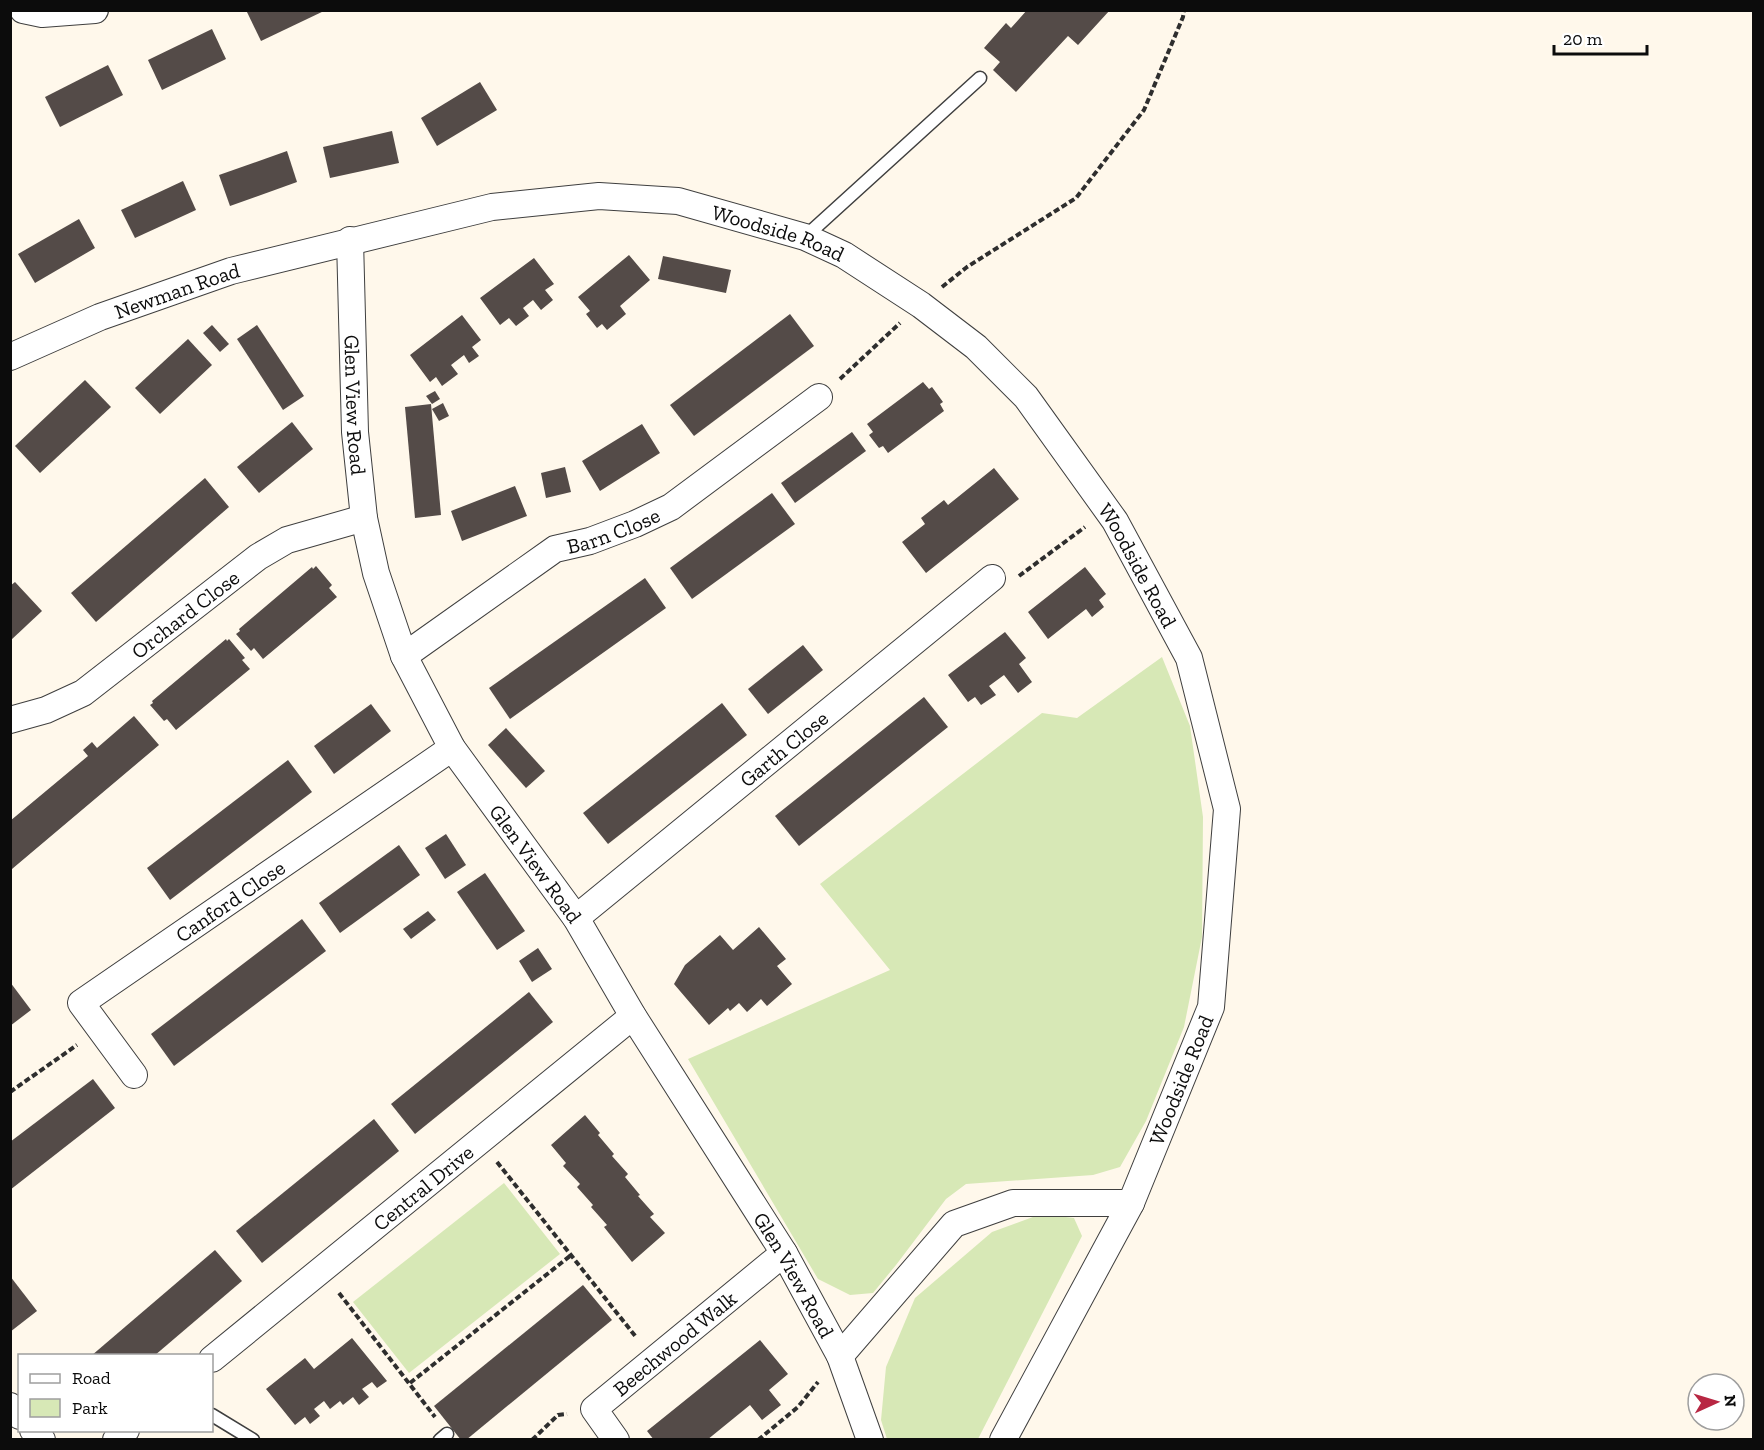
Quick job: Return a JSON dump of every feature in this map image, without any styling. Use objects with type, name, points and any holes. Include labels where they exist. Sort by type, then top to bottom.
[{"type":"street","points":[[22,10],[42,14],[95,10]]},
{"type":"street","name":"Woodside Road","points":[[350,240],[492,207],[598,196],[678,201],[805,237],[844,255],[921,305],[976,347],[1026,397],[1107,510],[1189,658],[1227,809],[1211,1007],[1131,1203],[1003,1440]]},
{"type":"street","name":"Newman Road","points":[[10,357],[100,317],[231,271],[350,240]]},
{"type":"street","name":"Glen View Road","points":[[350,240],[355,432],[364,518],[376,573],[404,656],[452,748],[576,918],[633,1016],[784,1253],[840,1356],[870,1440]]},
{"type":"street","name":"Barn Close","points":[[404,656],[555,549],[601,537],[671,507],[819,397]]},
{"type":"street","name":"Orchard Close","points":[[10,720],[46,710],[83,693],[258,557],[287,540],[364,518]]},
{"type":"street","name":"Garth Close","points":[[576,918],[992,578]]},
{"type":"street","name":"Canford Close","points":[[134,1075],[81,1003],[452,748]]},
{"type":"street","name":"Central Drive","points":[[213,1358],[633,1016]]},
{"type":"street","points":[[840,1356],[954,1224],[1013,1203],[1131,1203]]},
{"type":"street","name":"Beechwood Walk","points":[[616,1440],[594,1409],[784,1253]]},
{"type":"lane","points":[[805,237],[980,78]]},
{"type":"lane","points":[[213,1416],[253,1440]]},
{"type":"path","points":[[819,397],[921,305],[967,267],[1076,198],[1144,110],[1184,10]]},
{"type":"path","points":[[992,578],[1005,586],[1107,510]]},
{"type":"path","points":[[10,1092],[100,1029]]},
{"type":"path","points":[[480,1140],[654,1360]]},
{"type":"path","points":[[410,1383],[570,1256]]},
{"type":"path","points":[[321,1270],[410,1383],[443,1437]]},
{"type":"path","points":[[758,1440],[798,1407],[840,1356]]},
{"type":"path","points":[[532,1440],[558,1416],[594,1409]]},
{"type":"green space","points":[[1162,657],[1190,726],[1203,817],[1202,937],[1184,1027],[1146,1121],[1120,1167],[1093,1175],[966,1184],[946,1199],[873,1293],[850,1295],[818,1279],[688,1059],[890,970],[820,884],[1042,713],[1077,718]]},
{"type":"green space","points":[[504,1183],[560,1254],[409,1373],[353,1302]]},
{"type":"green space","points":[[1041,1214],[1074,1218],[1082,1236],[978,1439],[887,1439],[881,1420],[886,1367],[915,1298],[992,1232]]},
{"type":"building","points":[[246,10],[326,10],[261,41]]},
{"type":"building","points":[[1027,10],[1110,10],[1078,45],[1068,36],[1016,92],[993,70],[1000,62],[984,48],[1006,23],[1011,28]]},
{"type":"building","points":[[212,29],[226,59],[162,90],[148,60]]},
{"type":"building","points":[[108,65],[123,95],[60,127],[45,97]]},
{"type":"building","points":[[480,82],[497,110],[437,146],[421,118]]},
{"type":"building","points":[[392,131],[399,163],[330,178],[323,147]]},
{"type":"building","points":[[287,151],[297,182],[230,206],[219,175]]},
{"type":"building","points":[[183,181],[196,210],[135,238],[121,210]]},
{"type":"building","points":[[79,219],[95,248],[35,283],[18,254]]},
{"type":"building","points":[[629,255],[650,280],[620,306],[626,314],[607,330],[602,324],[597,328],[586,314],[590,311],[578,297]]},
{"type":"building","points":[[663,256],[731,270],[726,293],[658,279]]},
{"type":"building","points":[[534,258],[554,284],[545,290],[553,300],[541,310],[533,300],[523,308],[529,316],[516,326],[509,318],[500,325],[480,298]]},
{"type":"building","points":[[790,314],[814,346],[694,436],[670,405]]},
{"type":"building","points":[[462,315],[481,340],[472,347],[479,356],[469,363],[464,355],[451,365],[458,374],[442,386],[436,377],[430,382],[410,355]]},
{"type":"building","points":[[212,325],[229,344],[220,352],[203,333]]},
{"type":"building","points":[[257,325],[304,396],[283,410],[237,339]]},
{"type":"building","points":[[188,339],[212,365],[160,414],[135,388]]},
{"type":"building","points":[[85,380],[111,407],[40,473],[15,446]]},
{"type":"building","points":[[923,382],[929,389],[932,387],[943,402],[940,404],[944,411],[888,453],[883,446],[879,448],[869,435],[873,432],[867,424]]},
{"type":"building","points":[[435,391],[440,399],[432,404],[426,396]]},
{"type":"building","points":[[443,403],[449,416],[439,421],[432,409]]},
{"type":"building","points":[[431,404],[441,515],[415,518],[405,407]]},
{"type":"building","points":[[292,422],[313,449],[259,493],[237,467]]},
{"type":"building","points":[[642,424],[660,453],[600,491],[582,461]]},
{"type":"building","points":[[852,432],[866,451],[795,503],[781,483]]},
{"type":"building","points":[[565,467],[571,492],[546,498],[541,473]]},
{"type":"building","points":[[994,468],[1019,499],[926,573],[902,542],[925,524],[921,518],[944,500],[948,505]]},
{"type":"building","points":[[205,478],[229,507],[96,622],[71,593]]},
{"type":"building","points":[[515,486],[527,516],[462,541],[451,511]]},
{"type":"building","points":[[772,493],[795,524],[692,599],[670,568]]},
{"type":"building","points":[[316,566],[332,585],[329,588],[337,597],[263,659],[254,648],[251,651],[236,634],[240,631],[239,629]]},
{"type":"building","points":[[1085,567],[1106,594],[1099,600],[1104,607],[1092,617],[1086,609],[1048,639],[1028,612]]},
{"type":"building","points":[[645,578],[666,608],[510,719],[489,688]]},
{"type":"building","points":[[15,582],[42,611],[10,641],[10,586]]},
{"type":"building","points":[[1005,632],[1026,658],[1019,664],[1032,682],[1018,693],[1004,675],[989,686],[996,695],[981,705],[975,697],[968,702],[948,675]]},
{"type":"building","points":[[226,639],[227,641],[229,639],[245,658],[242,660],[250,669],[176,730],[167,719],[164,721],[150,705],[152,701]]},
{"type":"building","points":[[803,645],[823,670],[768,714],[748,689]]},
{"type":"building","points":[[924,697],[948,727],[799,846],[775,816]]},
{"type":"building","points":[[722,703],[747,735],[608,844],[583,813]]},
{"type":"building","points":[[371,704],[391,731],[334,774],[314,746]]},
{"type":"building","points":[[134,716],[159,745],[12,869],[10,821],[88,756],[83,750],[92,742],[97,748]]},
{"type":"building","points":[[506,728],[545,771],[526,788],[488,745]]},
{"type":"building","points":[[288,760],[312,792],[170,900],[147,868]]},
{"type":"building","points":[[446,834],[466,865],[445,879],[425,848]]},
{"type":"building","points":[[399,845],[420,875],[340,933],[319,903]]},
{"type":"building","points":[[485,873],[525,931],[497,950],[457,892]]},
{"type":"building","points":[[428,911],[436,920],[411,939],[403,929]]},
{"type":"building","points":[[302,919],[326,951],[174,1066],[151,1034]]},
{"type":"building","points":[[759,927],[786,959],[777,966],[792,984],[767,1006],[761,999],[747,1012],[739,1003],[730,1011],[728,1008],[709,1025],[674,984],[685,965],[720,935],[733,950]]},
{"type":"building","points":[[538,948],[552,969],[532,982],[519,961]]},
{"type":"building","points":[[10,982],[31,1010],[10,1026]]},
{"type":"building","points":[[529,992],[553,1022],[415,1134],[391,1104]]},
{"type":"building","points":[[93,1079],[115,1108],[10,1190],[10,1142]]},
{"type":"building","points":[[585,1115],[614,1154],[612,1156],[628,1174],[625,1177],[640,1195],[638,1196],[654,1214],[650,1217],[665,1233],[632,1262],[604,1227],[607,1225],[577,1187],[580,1184],[563,1166],[566,1163],[551,1145]]},
{"type":"building","points":[[374,1119],[399,1151],[262,1263],[236,1231]]},
{"type":"building","points":[[215,1250],[242,1281],[156,1354],[93,1354]]},
{"type":"building","points":[[10,1276],[37,1311],[10,1332]]},
{"type":"building","points":[[583,1285],[612,1320],[466,1440],[461,1440],[434,1406]]},
{"type":"building","points":[[352,1338],[387,1381],[377,1388],[372,1382],[362,1389],[369,1397],[359,1405],[353,1397],[343,1405],[340,1401],[330,1409],[324,1401],[314,1409],[320,1416],[310,1424],[305,1417],[295,1425],[266,1389],[305,1358],[314,1369]]},
{"type":"building","points":[[760,1340],[788,1374],[769,1390],[781,1405],[762,1420],[750,1405],[707,1440],[654,1440],[647,1431]]}]
